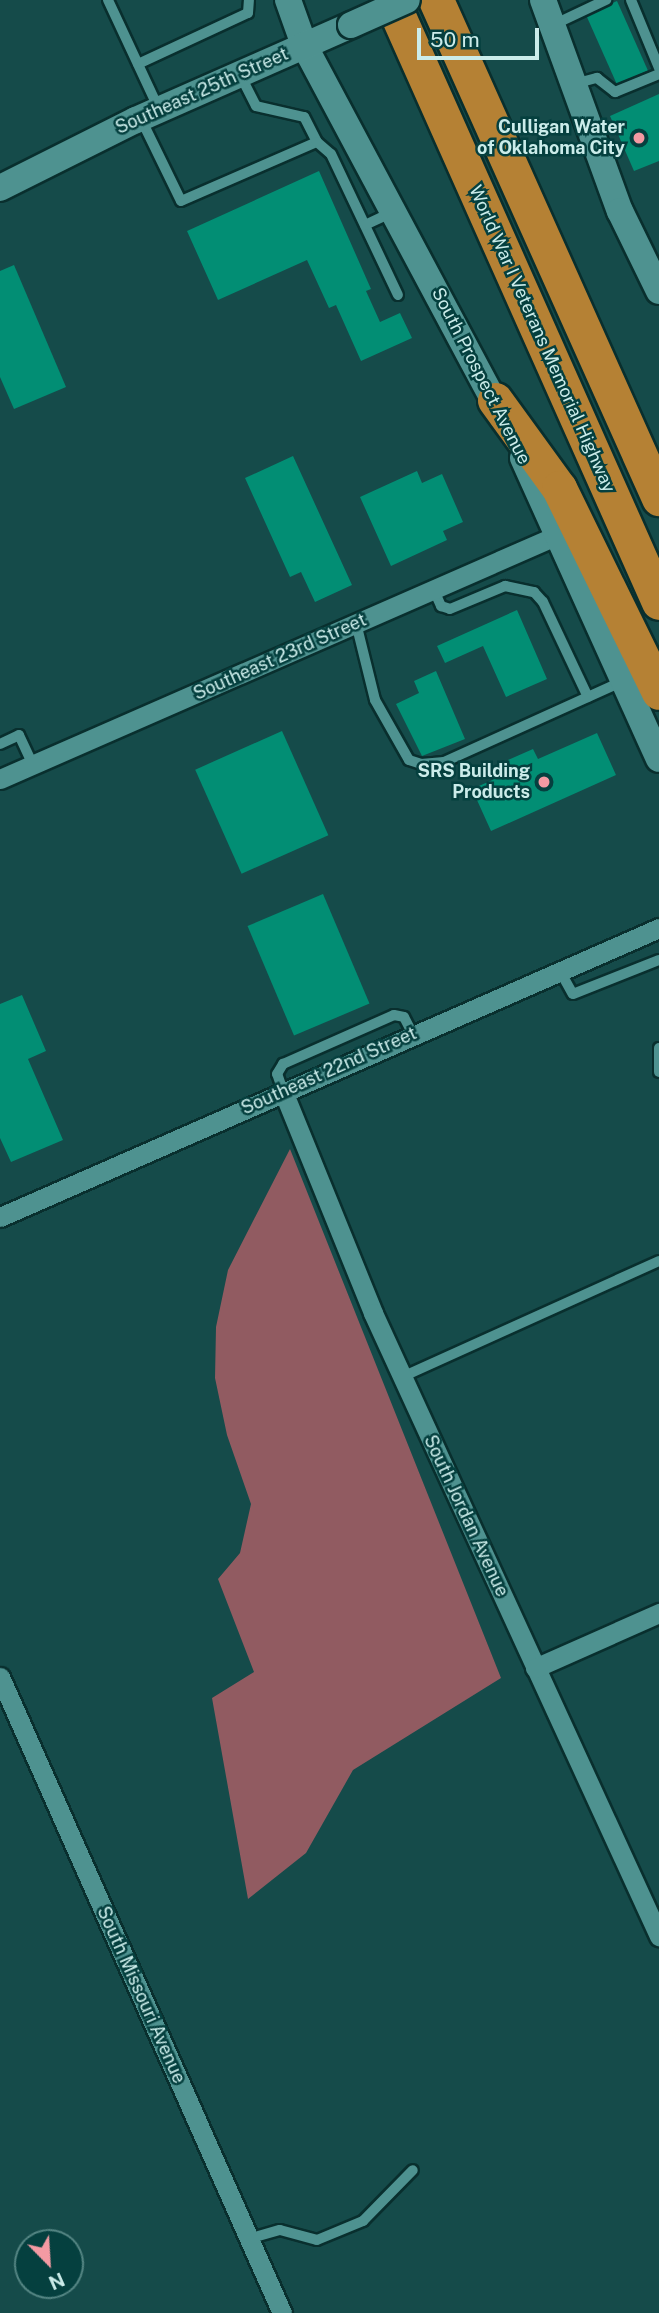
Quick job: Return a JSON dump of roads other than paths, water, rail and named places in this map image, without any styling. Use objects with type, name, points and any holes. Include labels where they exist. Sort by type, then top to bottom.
[{"type":"highway","name":"World War I Veterans Memorial Highway","points":[[391,0],[659,602]]},
{"type":"highway","points":[[436,0],[659,498]]},
{"type":"highway","points":[[495,400],[559,488],[659,692]]},
{"type":"main road","name":"South Prospect Avenue","points":[[288,0],[304,45],[495,400],[560,534],[659,759]]},
{"type":"main road","name":"Southeast 25th Street","points":[[0,188],[150,114],[407,0]]},
{"type":"main road","points":[[543,0],[620,211],[659,291]]},
{"type":"street","name":"Southeast 23rd Street","points":[[0,779],[560,534]]},
{"type":"street","name":"Southeast 22nd Street","points":[[0,1217],[659,928]]},
{"type":"street","name":"South Jordan Avenue","points":[[283,1091],[343,1244],[402,1377],[535,1668],[654,1912],[659,1936]]},
{"type":"street","points":[[535,1668],[659,1612]]},
{"type":"street","name":"South Missouri Avenue","points":[[0,1677],[282,2313]]},
{"type":"lane","points":[[108,0],[138,64],[150,114],[181,201],[317,142]]},
{"type":"lane","points":[[138,64],[248,13],[248,0]]},
{"type":"lane","points":[[552,25],[606,0]]},
{"type":"lane","points":[[630,0],[659,68]]},
{"type":"lane","points":[[240,74],[256,106],[303,117],[317,142],[331,154],[398,295]]},
{"type":"lane","points":[[573,85],[597,78],[615,92],[659,74]]},
{"type":"lane","points":[[365,225],[394,211]]},
{"type":"lane","points":[[433,588],[441,606],[450,609],[505,586],[534,592],[543,602],[588,697]]},
{"type":"lane","points":[[356,623],[375,700],[409,760],[421,764],[444,762],[625,680]]},
{"type":"lane","points":[[0,744],[19,735],[33,765]]},
{"type":"lane","points":[[560,971],[573,994],[659,960]]},
{"type":"lane","points":[[283,1091],[277,1074],[283,1064],[394,1014],[404,1017],[413,1035]]},
{"type":"lane","points":[[659,1048],[659,1072]]},
{"type":"lane","points":[[402,1377],[659,1261]]},
{"type":"lane","points":[[248,2239],[280,2230],[317,2240],[363,2221],[413,2170]]},
{"type":"place","name":"Culligan Water of Oklahoma City","points":[[639,138]]},
{"type":"place","name":"SRS Building Products","points":[[544,782]]}]
